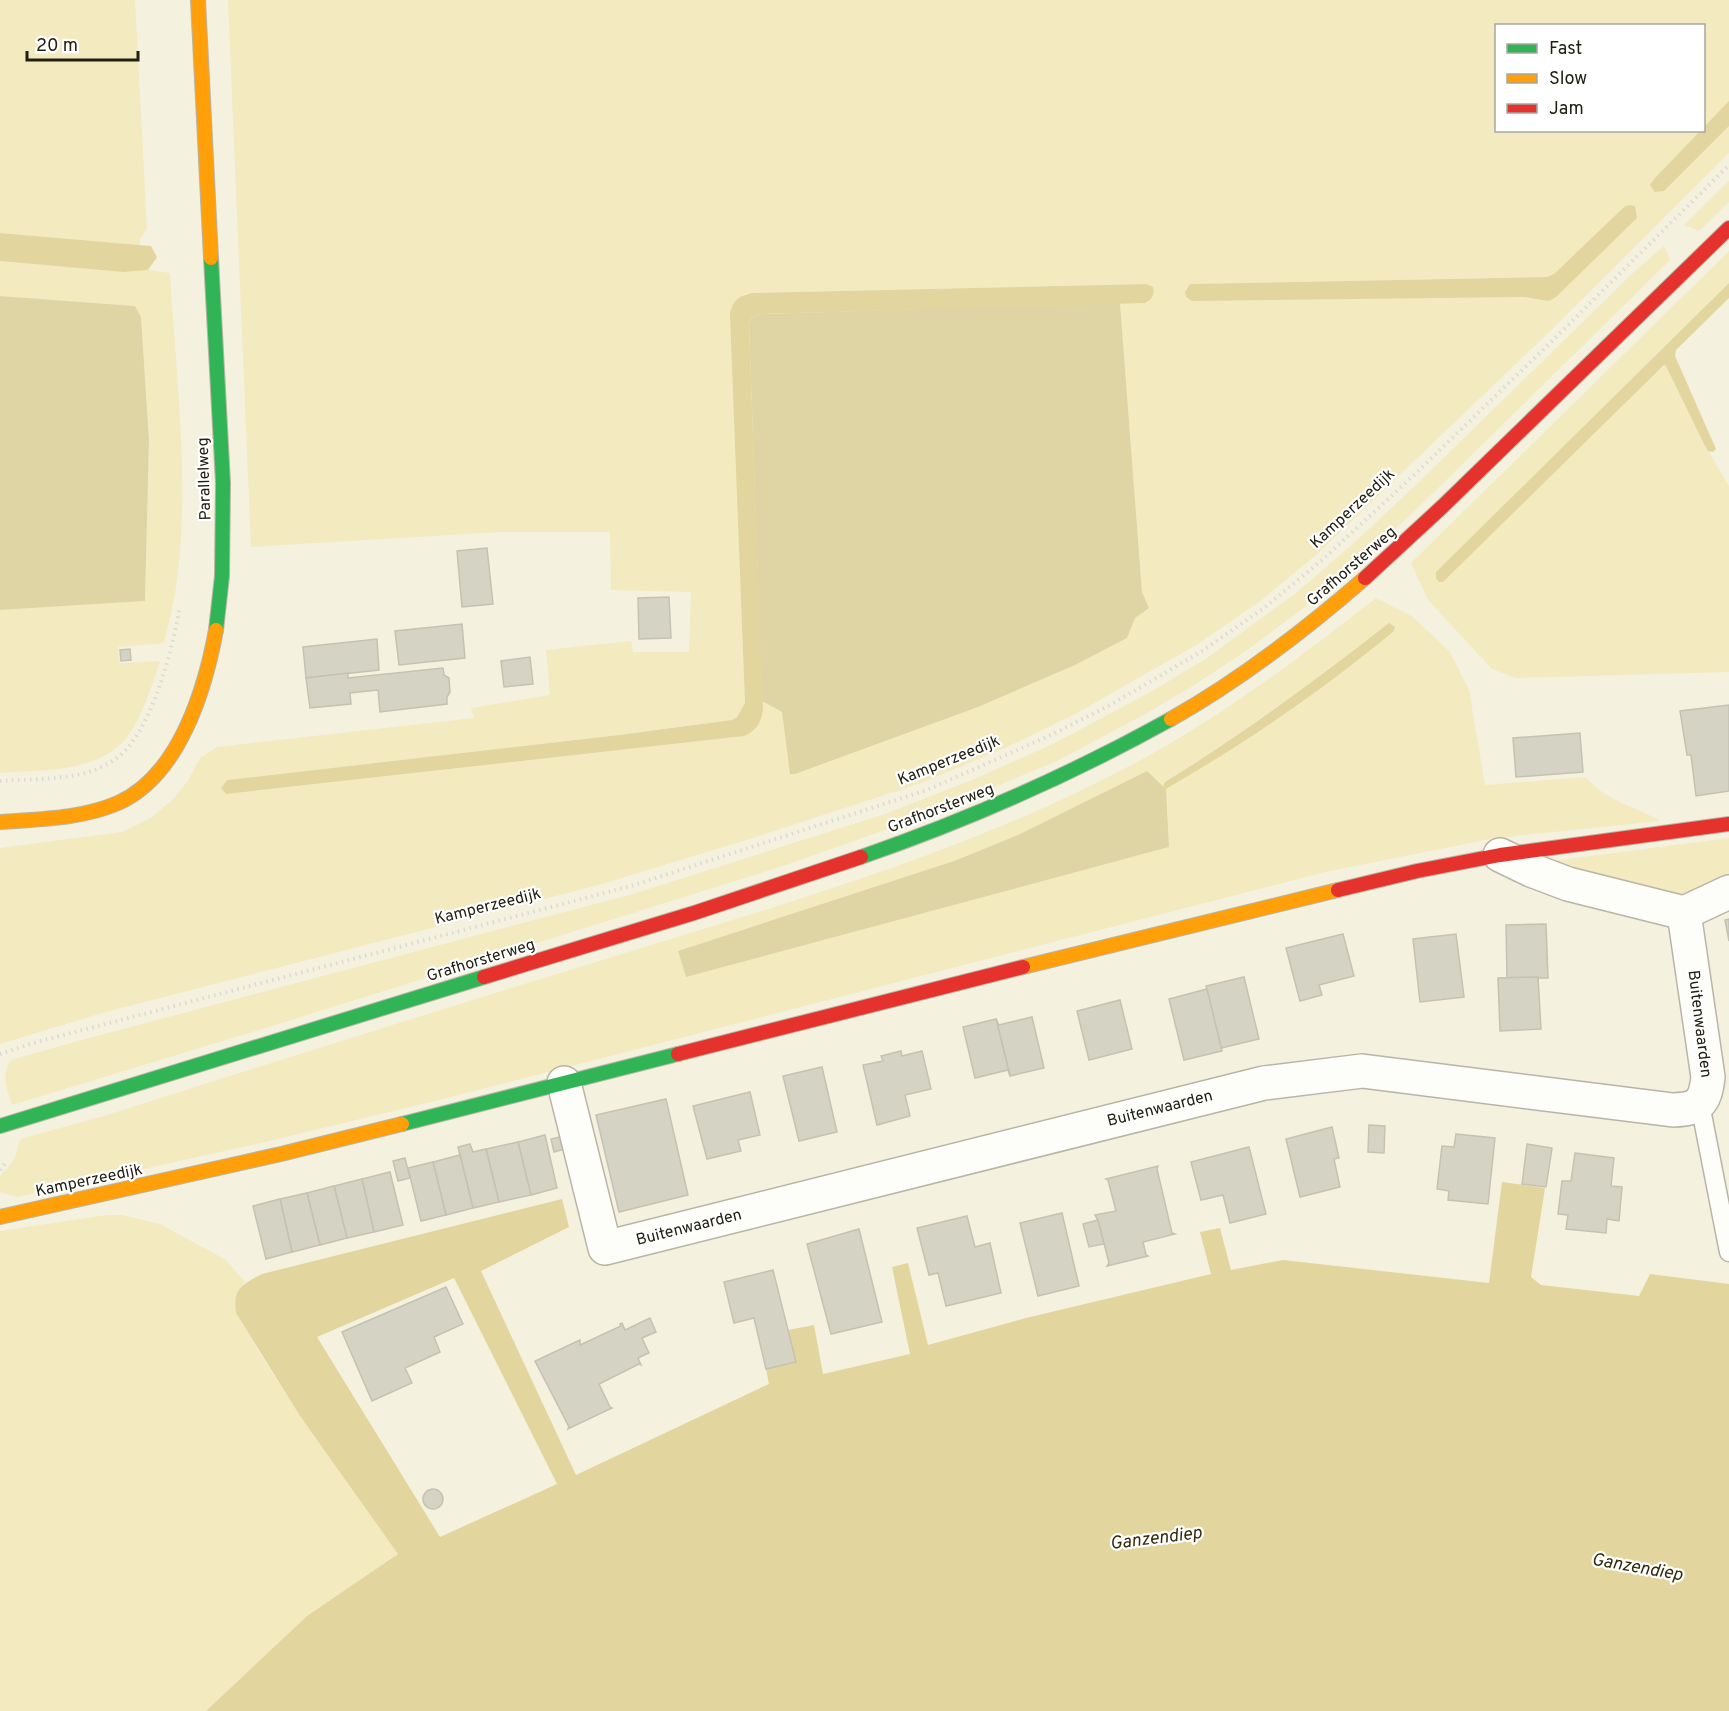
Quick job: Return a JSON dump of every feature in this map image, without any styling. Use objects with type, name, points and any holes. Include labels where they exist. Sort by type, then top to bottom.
[{"type":"street","name":"Parallelweg","points":[[0,822],[84,813],[114,806],[149,783],[165,765],[176,746],[195,707],[208,669],[218,614],[224,511],[198,0]]},
{"type":"street","name":"Grafhorsterweg","points":[[0,1126],[694,914],[949,825],[1081,768],[1144,735],[1226,687],[1329,611],[1413,536],[1729,228]]},
{"type":"street","name":"Kamperzeedijk","points":[[0,1217],[281,1154],[1325,892],[1417,871],[1500,855],[1729,824]]},
{"type":"street","points":[[1500,855],[1568,884],[1684,913],[1729,892]]},
{"type":"street","name":"Buitenwaarden","points":[[564,1083],[605,1248],[1264,1083],[1362,1071],[1688,1110],[1700,1104],[1706,1094],[1708,1077],[1684,913]]},
{"type":"lane","points":[[1700,1104],[1729,1252]]},
{"type":"path","name":"Kamperzeedijk","points":[[0,1054],[33,1043],[642,883],[927,790],[1061,730],[1112,704],[1202,651],[1264,608],[1321,561],[1520,372],[1729,165]]},
{"type":"path","points":[[0,781],[73,775],[92,771],[119,757],[129,746],[146,717],[160,682],[182,599]]},
{"type":"shaded area","points":[[0,0],[135,0],[147,229],[140,239],[140,245],[0,233]]},
{"type":"shaded area","points":[[228,0],[1729,0],[1729,101],[1705,126],[1705,24],[1495,24],[1495,132],[1699,132],[1655,178],[1664,191],[1729,126],[1729,153],[1547,334],[1316,555],[1259,602],[1198,644],[1077,713],[1007,747],[924,782],[602,884],[102,1013],[0,1044],[0,848],[122,832],[151,818],[171,801],[188,781],[200,758],[217,747],[474,718],[471,708],[550,695],[546,650],[631,641],[633,652],[689,652],[691,592],[611,590],[610,532],[499,532],[251,547]],"holes":[[[1624,207],[1637,218],[1530,299],[1525,297],[1186,298],[1185,292],[1190,284],[1547,277],[1554,274]],[[1145,284],[1154,292],[1144,302],[1120,303],[1142,592],[1149,608],[1135,618],[1127,638],[1075,665],[978,707],[783,715],[782,712],[762,701],[760,722],[744,736],[226,794],[221,788],[227,780],[619,735],[732,720],[737,717],[745,703],[731,307],[744,294]]]},
{"type":"shaded area","points":[[1729,181],[1729,202],[1699,231],[1684,225]]},
{"type":"shaded area","points":[[1664,246],[1670,260],[1363,560],[1243,653],[1145,714],[1057,761],[930,814],[786,865],[12,1105],[6,1077],[11,1060],[633,894],[885,814],[972,780],[1055,743],[1147,694],[1207,658],[1296,593],[1419,482],[1636,270]]},
{"type":"shaded area","points":[[1729,251],[1729,283],[1651,361],[1443,582],[1666,365],[1704,444],[1729,486],[1729,672],[1516,678],[1492,669],[1428,600],[1411,563]]},
{"type":"shaded area","points":[[0,261],[123,272],[148,270],[170,273],[181,436],[182,519],[174,599],[164,643],[118,647],[120,663],[160,661],[132,730],[106,755],[90,762],[73,767],[0,773],[0,610],[145,601],[149,440],[141,317],[135,306],[0,296]]},
{"type":"shaded area","points":[[0,296],[135,306],[141,317],[149,440],[145,601],[0,610]]},
{"type":"shaded area","points":[[1120,303],[1142,592],[1149,608],[1135,618],[1127,638],[1075,665],[978,707],[790,774],[782,712],[762,701],[749,324],[752,318],[760,314]]},
{"type":"shaded area","points":[[1376,598],[1413,617],[1450,652],[1469,690],[1485,785],[1586,777],[1611,798],[1660,821],[1495,838],[1325,872],[447,1098],[261,1143],[17,1197],[0,1192],[0,1176],[11,1163],[20,1140],[24,1138],[104,1116],[756,913],[890,868],[1021,818],[1085,788],[1178,739],[1265,682]],"holes":[[[1395,627],[1394,631],[1283,715],[1166,789],[1169,847],[686,976],[678,951],[954,861],[1018,835],[1147,771],[1163,786],[1165,782]]]},
{"type":"shaded area","points":[[1147,771],[1166,789],[1169,847],[686,977],[678,951],[954,861],[1018,835]]},
{"type":"shaded area","points":[[1729,838],[1729,881],[1687,899],[1553,869],[1552,861]]},
{"type":"shaded area","points":[[107,1215],[122,1215],[160,1224],[226,1260],[245,1282],[238,1290],[236,1313],[300,1416],[399,1554],[307,1616],[206,1711],[0,1711],[0,1231]]},
{"type":"water","points":[[1729,101],[1729,126],[1664,191],[1655,192],[1650,185],[1655,178],[1699,132],[1705,132],[1705,126]]},
{"type":"water","points":[[1635,206],[1637,218],[1556,297],[1549,301],[1524,297],[1192,301],[1186,297],[1185,292],[1190,284],[1547,277],[1554,274],[1624,207]]},
{"type":"water","points":[[0,233],[151,246],[157,257],[148,270],[123,272],[0,261]]},
{"type":"water","points":[[1729,283],[1729,298],[1676,350],[1675,356],[1716,449],[1713,452],[1708,451],[1664,365],[1443,582],[1439,582],[1436,572]]},
{"type":"water","points":[[1146,284],[1153,287],[1154,292],[1145,303],[760,314],[752,318],[749,324],[763,708],[758,725],[749,734],[226,794],[221,788],[227,780],[732,720],[737,717],[745,703],[730,315],[732,306],[737,300],[752,293]]},
{"type":"water","points":[[1389,623],[1395,627],[1394,631],[1312,695],[1196,771],[1166,789],[1163,786],[1165,782],[1279,706]]},
{"type":"water","name":"Ganzendiep","points":[[1502,1182],[1545,1188],[1531,1277],[1541,1285],[1639,1296],[1650,1274],[1729,1284],[1729,1711],[206,1711],[307,1616],[398,1554],[300,1416],[236,1313],[236,1298],[240,1288],[262,1274],[562,1199],[569,1227],[481,1271],[576,1475],[769,1384],[766,1369],[796,1362],[788,1330],[814,1325],[823,1374],[910,1354],[892,1267],[908,1263],[928,1345],[1026,1318],[1211,1274],[1200,1232],[1220,1228],[1231,1270],[1283,1260],[1489,1283]],"holes":[[[454,1278],[557,1484],[440,1537],[317,1337]]]},
{"type":"building","points":[[487,548],[493,604],[462,607],[457,551]]},
{"type":"building","points":[[669,597],[671,638],[639,639],[638,598]]},
{"type":"building","points":[[462,624],[465,658],[399,665],[395,631]]},
{"type":"building","points":[[377,639],[379,670],[306,678],[303,647]]},
{"type":"building","points":[[130,649],[131,660],[121,661],[120,650]]},
{"type":"building","points":[[530,657],[533,684],[504,687],[501,661]]},
{"type":"building","points":[[443,668],[444,675],[449,678],[450,692],[447,704],[380,712],[378,690],[350,693],[351,704],[310,708],[306,678],[348,673],[348,678]]},
{"type":"building","points":[[1729,705],[1729,791],[1696,796],[1691,755],[1687,755],[1680,711]]},
{"type":"building","points":[[1580,733],[1583,772],[1516,777],[1513,738]]},
{"type":"building","points":[[1729,919],[1729,941],[1725,920]]},
{"type":"building","points":[[1546,924],[1548,978],[1507,978],[1506,925]]},
{"type":"building","points":[[1343,934],[1354,976],[1319,985],[1322,995],[1300,1001],[1286,948]]},
{"type":"building","points":[[1456,934],[1464,997],[1420,1002],[1413,939]]},
{"type":"building","points":[[1244,977],[1259,1039],[1221,1048],[1206,986]]},
{"type":"building","points":[[1538,977],[1541,1029],[1500,1031],[1498,978]]},
{"type":"building","points":[[1207,989],[1222,1051],[1184,1060],[1169,999]]},
{"type":"building","points":[[1120,1000],[1132,1049],[1089,1060],[1077,1011]]},
{"type":"building","points":[[1032,1017],[1044,1068],[1010,1076],[996,1019],[999,1025]]},
{"type":"building","points":[[996,1019],[1010,1076],[1008,1070],[975,1078],[963,1027]]},
{"type":"building","points":[[901,1051],[902,1056],[922,1051],[931,1089],[905,1095],[910,1116],[877,1125],[863,1065],[883,1061],[881,1056]]},
{"type":"building","points":[[822,1067],[837,1132],[799,1141],[783,1076]]},
{"type":"building","points":[[750,1092],[760,1135],[738,1140],[741,1151],[707,1159],[693,1106]]},
{"type":"building","points":[[666,1099],[688,1195],[619,1212],[596,1115]]},
{"type":"building","points":[[1369,1125],[1385,1126],[1384,1153],[1368,1152]]},
{"type":"building","points":[[1332,1127],[1339,1158],[1334,1159],[1340,1187],[1300,1197],[1286,1139]]},
{"type":"building","points":[[1456,1134],[1495,1138],[1488,1204],[1448,1200],[1449,1191],[1437,1189],[1442,1146],[1454,1147]]},
{"type":"building","points":[[545,1135],[557,1188],[531,1195],[518,1142]]},
{"type":"building","points":[[564,1136],[568,1148],[554,1152],[551,1139]]},
{"type":"building","points":[[518,1142],[531,1195],[499,1202],[486,1149]]},
{"type":"building","points":[[470,1144],[473,1152],[486,1149],[499,1202],[473,1208],[458,1147]]},
{"type":"building","points":[[1527,1144],[1552,1148],[1546,1187],[1522,1184]]},
{"type":"building","points":[[1249,1147],[1266,1214],[1230,1223],[1223,1195],[1201,1200],[1191,1162]]},
{"type":"building","points":[[1575,1153],[1614,1158],[1611,1186],[1622,1187],[1619,1221],[1607,1219],[1606,1233],[1566,1229],[1568,1215],[1558,1214],[1562,1181],[1571,1181]]},
{"type":"building","points":[[460,1155],[473,1208],[446,1215],[433,1162]]},
{"type":"building","points":[[405,1158],[410,1178],[398,1181],[393,1161]]},
{"type":"building","points":[[433,1162],[446,1215],[421,1221],[408,1168]]},
{"type":"building","points":[[1158,1166],[1172,1233],[1175,1234],[1143,1242],[1148,1256],[1107,1266],[1109,1263],[1095,1215],[1116,1211],[1106,1179]]},
{"type":"building","points":[[390,1172],[403,1225],[374,1232],[362,1179]]},
{"type":"building","points":[[362,1179],[374,1232],[347,1238],[334,1186]]},
{"type":"building","points":[[334,1186],[347,1238],[320,1245],[307,1193]]},
{"type":"building","points":[[307,1193],[320,1245],[292,1252],[280,1199]]},
{"type":"building","points":[[280,1199],[292,1252],[266,1259],[253,1206]]},
{"type":"building","points":[[1062,1213],[1079,1286],[1038,1296],[1020,1223]]},
{"type":"building","points":[[967,1216],[975,1247],[990,1243],[1001,1293],[946,1306],[938,1273],[929,1275],[917,1228]]},
{"type":"building","points":[[1098,1220],[1104,1244],[1089,1247],[1083,1224]]},
{"type":"building","points":[[859,1229],[882,1322],[831,1334],[807,1244]]},
{"type":"building","points":[[773,1270],[796,1362],[766,1369],[754,1318],[734,1323],[724,1282]]},
{"type":"building","points":[[446,1287],[463,1324],[434,1337],[440,1352],[405,1368],[412,1383],[372,1401],[342,1332]]},
{"type":"building","points":[[650,1318],[656,1332],[642,1338],[649,1353],[638,1358],[641,1365],[599,1384],[612,1408],[568,1429],[535,1361],[580,1340],[580,1345],[621,1326],[622,1323],[625,1330]]},
{"type":"building","points":[[433,1489],[440,1492],[443,1499],[440,1506],[433,1509],[426,1506],[423,1499],[426,1492]]},
{"type":"traffic: fast","points":[[211,258],[223,483],[222,576],[216,630]]},
{"type":"traffic: fast","points":[[861,857],[941,828],[1019,795],[1096,759],[1171,719]]},
{"type":"traffic: fast","points":[[0,1126],[484,977]]},
{"type":"traffic: fast","points":[[402,1124],[678,1054]]},
{"type":"traffic: slow","points":[[198,0],[211,258]]},
{"type":"traffic: slow","points":[[1171,719],[1223,688],[1272,653],[1365,578]]},
{"type":"traffic: slow","points":[[0,822],[89,812],[118,803],[139,790],[158,773],[186,729],[205,679],[216,630]]},
{"type":"traffic: slow","points":[[1023,967],[1338,890]]},
{"type":"traffic: slow","points":[[0,1217],[281,1154],[402,1124]]},
{"type":"traffic: jam","points":[[1365,578],[1443,506],[1729,228]]},
{"type":"traffic: jam","points":[[1338,890],[1417,871],[1500,855],[1729,824]]},
{"type":"traffic: jam","points":[[484,977],[694,913],[861,857]]},
{"type":"traffic: jam","points":[[678,1054],[1023,967]]}]
